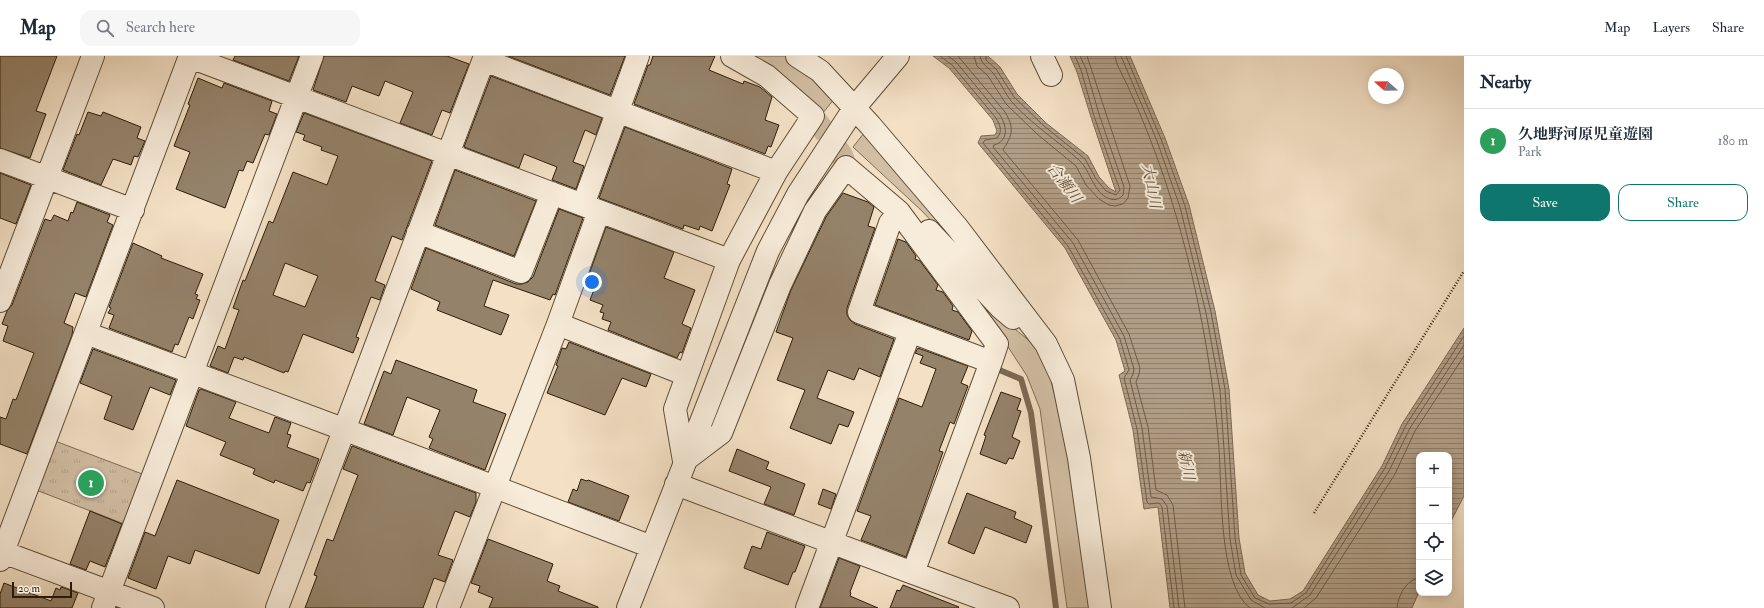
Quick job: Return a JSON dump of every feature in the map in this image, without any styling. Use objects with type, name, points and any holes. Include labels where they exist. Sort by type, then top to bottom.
[{"type":"street","points":[[0,301],[93,56]]},
{"type":"street","points":[[153,608],[106,600],[1,554],[133,210],[190,56],[448,155],[729,260]]},
{"type":"street","points":[[106,600],[312,56]]},
{"type":"street","points":[[448,608],[558,324],[618,112],[638,56]]},
{"type":"street","points":[[684,462],[675,409],[729,260],[776,172],[813,116],[767,76],[732,56]]},
{"type":"street","points":[[796,56],[820,71],[859,102],[1046,344],[1062,380],[1079,458],[1100,608]]},
{"type":"street","points":[[628,608],[768,251],[798,194],[859,102],[898,56]]},
{"type":"street","points":[[1042,56],[1051,75]]},
{"type":"street","points":[[277,608],[484,58],[618,112],[776,172]]},
{"type":"street","points":[[0,160],[133,210]]},
{"type":"street","points":[[684,462],[721,432],[780,285],[815,211],[846,167],[905,220],[998,344],[913,573]]},
{"type":"street","points":[[418,232],[521,272],[552,193]]},
{"type":"street","points":[[991,362],[859,312],[890,223],[905,220],[928,230],[1001,308],[1046,344]]},
{"type":"street","points":[[558,324],[687,375]]},
{"type":"street","points":[[807,608],[910,332]]},
{"type":"street","points":[[86,333],[344,429],[652,547]]},
{"type":"street","points":[[676,484],[913,573],[981,603],[1008,608]]},
{"type":"path","points":[[1314,513],[1464,271]]},
{"type":"green space","points":[[747,56],[786,56],[814,78],[834,99],[819,118]]},
{"type":"green space","points":[[864,133],[1005,301],[923,212],[853,147]]},
{"type":"green space","points":[[923,236],[989,308],[1037,347],[1048,369],[1074,471],[1093,608],[1067,608],[1040,409],[1027,376],[984,310]]},
{"type":"green space","points":[[55,441],[145,475],[127,525],[36,490]]},
{"type":"water","points":[[933,56],[988,56],[1000,67],[1017,94],[1046,123],[1088,156],[1099,177],[1109,188],[1116,192],[1077,72],[1070,56],[1130,56],[1165,138],[1189,205],[1215,311],[1229,389],[1239,538],[1245,573],[1258,595],[1270,601],[1290,599],[1303,591],[1382,466],[1402,424],[1464,328],[1464,496],[1452,519],[1452,452],[1416,452],[1416,596],[1417,596],[1412,608],[1170,608],[1158,507],[1144,509],[1133,430],[1119,375],[1125,371],[1116,340],[1065,248],[978,143],[981,136],[995,135],[997,131],[993,120],[949,68]]},
{"type":"building","points":[[0,56],[57,56],[36,111],[46,114],[30,158],[0,148]]},
{"type":"building","points":[[235,56],[299,56],[289,81],[233,60]]},
{"type":"building","points":[[324,56],[447,56],[469,64],[450,113],[442,110],[432,135],[400,123],[413,92],[385,81],[379,96],[352,86],[346,102],[313,90]]},
{"type":"building","points":[[508,56],[625,56],[610,95]]},
{"type":"building","points":[[653,56],[715,56],[709,70],[743,84],[744,81],[760,87],[772,97],[765,120],[779,125],[771,147],[768,146],[765,154],[634,104],[648,65],[650,65]]},
{"type":"building","points":[[491,76],[602,118],[596,135],[585,130],[573,162],[584,166],[576,189],[552,180],[557,167],[524,154],[519,168],[464,147]]},
{"type":"building","points":[[198,78],[222,88],[224,83],[272,101],[269,111],[277,114],[269,135],[265,134],[253,163],[247,161],[243,171],[239,170],[225,208],[176,189],[190,152],[174,146],[190,105],[188,104]]},
{"type":"building","points":[[88,112],[101,116],[103,112],[141,127],[137,138],[145,141],[138,157],[134,156],[131,165],[113,159],[101,185],[63,170],[77,134],[79,135]]},
{"type":"building","points":[[304,113],[432,161],[402,240],[392,236],[375,281],[385,285],[380,300],[371,297],[356,337],[359,338],[353,353],[303,334],[288,372],[285,371],[284,373],[244,357],[243,360],[234,357],[228,373],[210,366],[218,346],[225,349],[239,310],[233,308],[243,280],[245,281],[269,221],[273,223],[293,172],[327,185],[338,156],[321,150],[322,147],[303,140],[305,135],[296,132]],"holes":[[[285,263],[318,276],[305,307],[273,295]]]},
{"type":"building","points":[[625,127],[732,169],[727,184],[730,185],[712,231],[700,226],[699,230],[684,225],[683,229],[599,198]]},
{"type":"building","points":[[455,170],[536,201],[514,256],[435,225]]},
{"type":"building","points":[[0,173],[31,185],[16,224],[0,218]]},
{"type":"building","points":[[843,193],[868,202],[874,207],[868,226],[875,228],[847,308],[847,315],[855,324],[894,339],[880,377],[859,368],[854,380],[828,370],[817,398],[854,412],[848,427],[839,424],[831,444],[790,428],[805,390],[777,380],[793,338],[776,332],[791,290],[826,217]]},
{"type":"building","points":[[77,202],[110,215],[107,222],[113,225],[86,297],[75,293],[64,323],[73,327],[72,335],[27,454],[0,444],[0,417],[6,419],[13,399],[16,400],[34,353],[3,341],[8,326],[2,324],[7,311],[12,305],[45,219],[51,221],[54,215],[68,221]]},
{"type":"building","points":[[559,209],[583,218],[555,295],[553,294],[550,300],[493,280],[484,306],[509,315],[501,335],[437,310],[440,302],[411,289],[426,248],[516,284],[528,282],[533,277]]},
{"type":"building","points":[[606,227],[674,252],[664,278],[695,290],[682,324],[691,328],[682,353],[680,352],[677,358],[608,330],[611,322],[602,319],[604,313],[600,312],[603,305],[590,300],[595,287],[586,283]]},
{"type":"building","points":[[898,239],[906,242],[916,256],[915,259],[920,261],[938,285],[936,290],[943,292],[953,306],[952,310],[958,312],[972,331],[969,340],[875,305]]},
{"type":"building","points":[[133,243],[162,256],[161,258],[203,274],[195,294],[198,295],[196,299],[200,300],[193,319],[189,317],[178,345],[175,344],[172,352],[109,328],[114,315],[108,313],[111,308],[109,307]]},
{"type":"building","points":[[569,342],[651,374],[646,387],[622,378],[605,415],[547,393],[558,366],[556,365],[562,348],[566,349]]},
{"type":"building","points":[[918,348],[968,366],[961,383],[968,386],[954,424],[950,422],[939,451],[943,452],[906,557],[861,540],[871,516],[857,511],[899,398],[922,407],[936,369],[920,363],[923,356],[915,353]]},
{"type":"building","points":[[93,349],[176,380],[170,395],[150,387],[133,430],[104,419],[112,396],[80,383]]},
{"type":"building","points":[[396,360],[477,390],[473,402],[506,414],[485,470],[429,448],[433,439],[429,437],[440,410],[407,397],[393,435],[364,424],[384,371],[391,374]]},
{"type":"building","points":[[201,389],[236,402],[229,418],[269,433],[275,417],[291,423],[287,434],[291,435],[287,447],[319,459],[310,483],[307,482],[303,491],[275,480],[274,483],[253,474],[255,469],[220,455],[226,442],[186,426],[199,390]]},
{"type":"building","points":[[1001,392],[1021,399],[1017,410],[1021,411],[1012,437],[1020,441],[1013,459],[1009,458],[1006,464],[980,454],[986,436],[984,435]]},
{"type":"building","points":[[352,446],[476,493],[476,502],[470,517],[455,511],[438,555],[453,560],[445,582],[434,578],[423,608],[305,608],[317,576],[314,575],[327,539],[333,541],[358,475],[343,469]]},
{"type":"building","points":[[737,449],[769,462],[766,469],[805,484],[794,515],[764,504],[771,487],[729,471]]},
{"type":"building","points":[[581,479],[588,480],[629,496],[619,521],[568,502],[573,489],[577,491]]},
{"type":"building","points":[[177,480],[279,520],[259,574],[195,550],[190,564],[168,556],[156,589],[128,578],[145,532],[155,536]]},
{"type":"building","points":[[823,489],[836,494],[831,509],[818,504]]},
{"type":"building","points":[[967,493],[1016,512],[1014,518],[1032,526],[1026,543],[985,527],[974,554],[948,543]]},
{"type":"building","points":[[90,511],[122,524],[105,567],[90,561],[86,570],[70,564]]},
{"type":"building","points":[[767,532],[805,546],[795,572],[793,572],[788,585],[744,568],[752,546],[761,549]]},
{"type":"building","points":[[488,539],[553,564],[547,581],[560,586],[558,591],[598,608],[489,608],[493,598],[478,592],[480,586],[471,583]]},
{"type":"building","points":[[839,558],[860,566],[850,592],[850,596],[878,608],[820,608]]},
{"type":"building","points":[[4,583],[51,601],[56,588],[60,590],[61,587],[78,593],[72,608],[0,608],[0,594]]},
{"type":"building","points":[[903,585],[959,607],[890,608],[897,590],[900,591]]},
{"type":"waterway","points":[[997,369],[1021,379],[1031,413],[1056,608]]},
{"type":"tunnel","points":[[813,116],[842,155],[846,167]]},
{"type":"place","name":"久地野河原児童遊園","points":[[91,483]]},
{"type":"water label","name":"合瀬川","points":[[1064,183]]},
{"type":"water label","name":"大山川","points":[[1151,186]]},
{"type":"water label","name":"新川","points":[[1186,465]]}]
